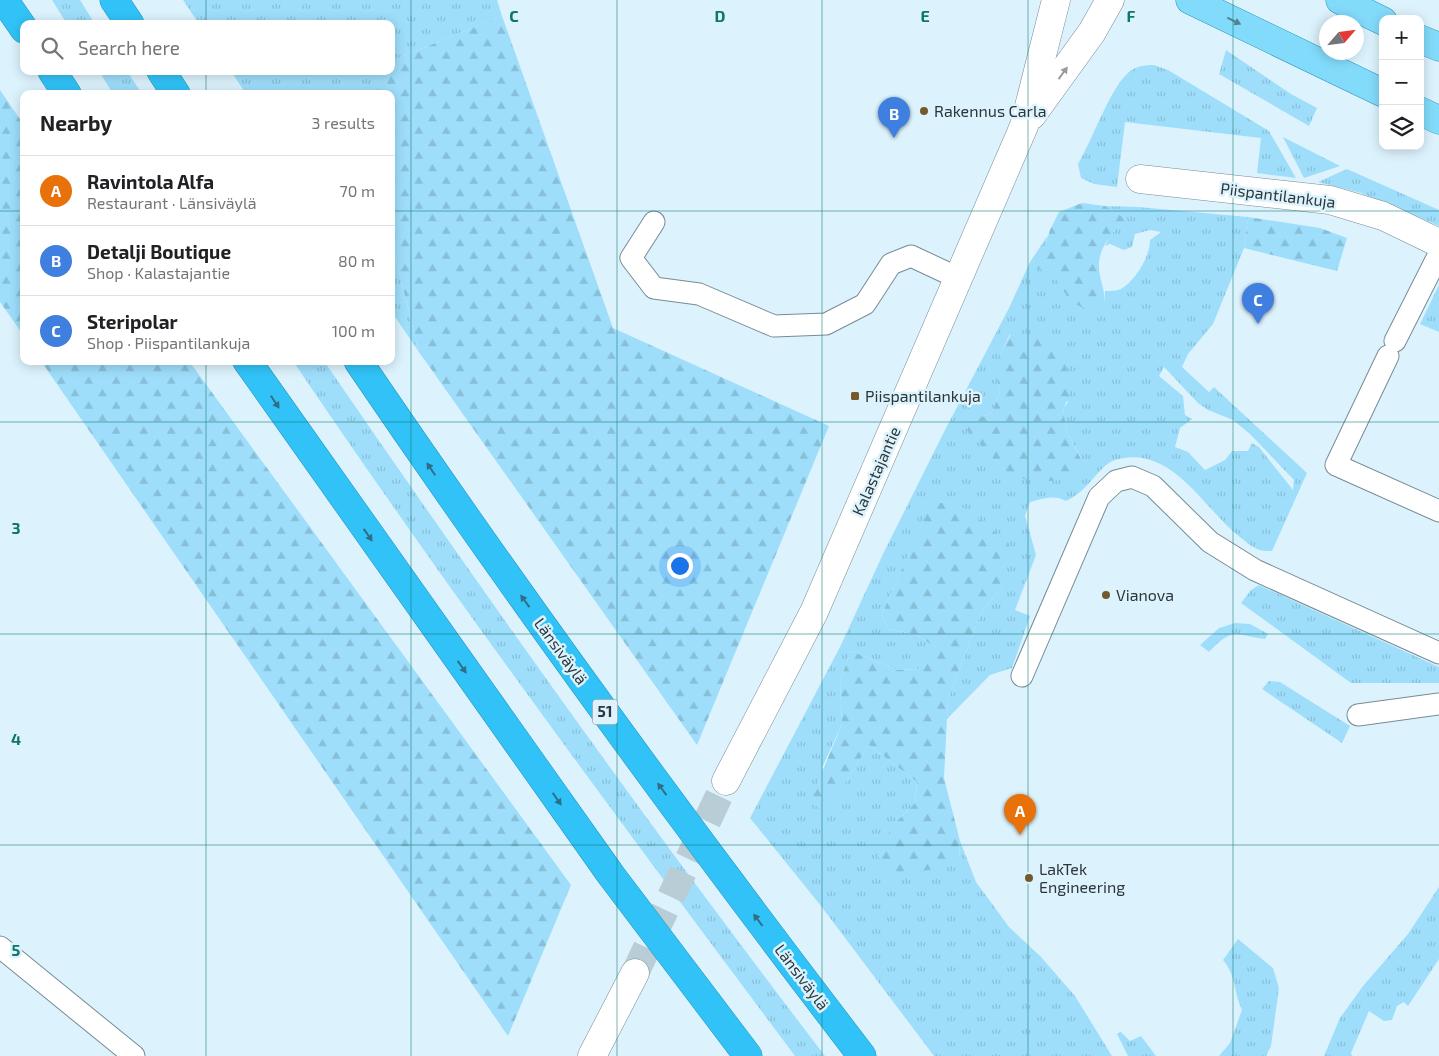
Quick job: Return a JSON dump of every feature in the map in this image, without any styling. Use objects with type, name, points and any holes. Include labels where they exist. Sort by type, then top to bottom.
[{"type":"highway","points":[[4,0],[20,23]]},
{"type":"highway","points":[[114,0],[127,20]]},
{"type":"highway","points":[[55,75],[64,90]]},
{"type":"highway","points":[[164,75],[173,90]]},
{"type":"highway","points":[[251,365],[610,876],[748,1056]]},
{"type":"highway","name":"Länsiväylä","points":[[361,365],[482,543],[747,905],[862,1056]]},
{"type":"main road","name":"Kalastajantie","points":[[726,781],[814,612],[1024,126],[1056,0]]},
{"type":"main road","name":"Kalastajantie","points":[[1024,126],[1092,32],[1110,0]]},
{"type":"main road","points":[[1190,0],[1379,91]]},
{"type":"main road","points":[[1340,0],[1379,19]]},
{"type":"main road","points":[[1424,41],[1439,47]]},
{"type":"main road","points":[[1424,113],[1439,120]]},
{"type":"main road","name":"Piispantilankuja","points":[[1140,179],[1330,200],[1383,216],[1439,243]]},
{"type":"main road","points":[[592,1056],[635,973]]},
{"type":"lane","points":[[654,222],[631,258],[654,288],[699,294],[774,326],[826,324],[866,304],[891,264],[911,256],[958,278]]},
{"type":"lane","points":[[1439,254],[1336,465],[1439,511]]},
{"type":"lane","points":[[1022,676],[1099,497],[1116,481],[1132,477],[1153,486],[1210,542],[1255,570],[1439,653]]},
{"type":"lane","points":[[1358,715],[1439,704]]},
{"type":"lane","points":[[0,947],[134,1056]]},
{"type":"green space","points":[[52,0],[80,0],[92,20],[64,20]]},
{"type":"green space","points":[[183,0],[497,0],[502,16],[395,59],[395,20],[196,20]]},
{"type":"green space","points":[[502,16],[613,328],[829,426],[697,745],[419,352],[395,256],[395,90],[371,90],[371,75],[395,75],[395,59]]},
{"type":"green space","points":[[1226,50],[1291,94],[1317,108],[1309,126],[1219,74]]},
{"type":"green space","points":[[1154,65],[1168,70],[1269,131],[1296,178],[1257,173],[1261,138],[1125,122],[1117,187],[1094,184],[1081,178],[1078,164],[1115,90],[1129,72],[1135,68]]},
{"type":"green space","points":[[101,75],[130,75],[139,90],[111,90]]},
{"type":"green space","points":[[234,75],[371,75],[371,90],[243,90]]},
{"type":"green space","points":[[0,90],[20,119],[20,330],[0,302]]},
{"type":"green space","points":[[1283,137],[1340,166],[1304,178]]},
{"type":"green space","points":[[1347,169],[1439,210],[1439,226],[1361,193],[1318,182]]},
{"type":"green space","points":[[1082,203],[1105,206],[1126,219],[1108,239],[1100,257],[1100,278],[1105,303],[1090,311],[1071,302],[1055,278],[1038,268],[1050,230],[1059,212]]},
{"type":"green space","points":[[1105,206],[1138,207],[1248,217],[1244,248],[1213,324],[1188,354],[1182,367],[1209,392],[1214,387],[1307,473],[1272,551],[1255,548],[1241,538],[1185,482],[1170,470],[1153,461],[1135,457],[1115,460],[1109,463],[1081,492],[1066,501],[1052,497],[1030,502],[1025,516],[1036,555],[1015,610],[1030,616],[1012,668],[990,675],[947,719],[948,699],[981,613],[1003,585],[932,502],[882,614],[888,629],[917,635],[939,649],[919,669],[898,670],[851,651],[840,681],[842,724],[822,768],[846,782],[869,745],[917,782],[915,803],[895,823],[959,859],[960,841],[976,882],[1009,927],[1041,957],[1075,996],[1112,1056],[934,1056],[821,906],[750,818],[840,647],[883,554],[1009,308],[1030,262],[1048,235],[1039,268],[1105,303],[1105,291],[1121,289],[1131,280],[1145,261],[1150,240],[1161,232],[1150,230],[1135,234],[1132,247],[1124,250],[1110,244],[1105,246],[1110,235],[1125,219]],"holes":[[[1010,334],[1068,402],[1063,409],[1067,432],[1081,458],[1009,475],[990,454],[972,420],[991,414],[1000,392],[997,376],[998,362]],[[1164,367],[1198,403],[1208,410],[1233,420],[1250,434],[1294,480],[1293,490],[1259,447],[1252,443],[1248,451],[1232,451],[1225,460],[1205,470],[1188,452],[1175,447],[1180,428],[1192,419],[1185,415],[1183,396],[1159,376]]]},
{"type":"green space","points":[[1248,217],[1320,228],[1347,238],[1337,271],[1244,248]]},
{"type":"green space","points":[[395,256],[419,352],[395,317]]},
{"type":"green space","points":[[1439,285],[1439,332],[1420,324]]},
{"type":"green space","points":[[1011,334],[1031,336],[1051,344],[1058,351],[1067,369],[1069,390],[1063,409],[1067,432],[1081,459],[1072,479],[1038,482],[1009,475],[967,430],[972,420],[991,414],[1000,392],[997,376],[998,362]]},
{"type":"green space","points":[[44,365],[192,365],[571,885],[508,1036]]},
{"type":"green space","points":[[296,365],[327,365],[570,712],[696,885],[825,1056],[795,1056],[603,798],[353,450]]},
{"type":"green space","points":[[932,501],[962,507],[990,527],[1008,545],[1003,585],[981,613],[948,699],[944,778],[960,841],[959,859],[930,870],[887,874],[877,853],[895,823],[915,803],[917,782],[869,745],[846,782],[822,811],[810,801],[842,724],[840,681],[851,651],[898,670],[919,669],[938,649],[917,635],[888,629],[882,614]]},
{"type":"green space","points":[[1259,585],[1439,667],[1439,683],[1351,683],[1241,603],[1251,590]]},
{"type":"green space","points":[[1235,623],[1250,624],[1268,634],[1265,639],[1240,634],[1230,635],[1209,652],[1200,645],[1219,628]]},
{"type":"green space","points":[[1269,681],[1280,682],[1350,726],[1342,743],[1262,689]]},
{"type":"green space","points":[[1439,887],[1439,959],[1408,1006],[1404,1002],[1397,1006],[1392,1020],[1384,1021],[1369,1011],[1351,1053],[1352,1056],[1324,1056],[1340,1018],[1363,986],[1408,934]]},
{"type":"green space","points":[[1238,939],[1273,968],[1279,988],[1271,1046],[1266,1056],[1219,1056],[1230,1043],[1242,1010],[1231,972],[1223,960]]},
{"type":"green space","points":[[1121,1032],[1130,1041],[1141,1036],[1156,1056],[1128,1056],[1117,1034]]},
{"type":"tunnel","points":[[635,973],[726,781]]},
{"type":"place","name":"Rakennus Carla","points":[[924,111]]},
{"type":"place","name":"Detalji Boutique","points":[[894,138]]},
{"type":"place","name":"Steripolar","points":[[1258,324]]},
{"type":"place","name":"Piispantilankuja","points":[[855,396]]},
{"type":"place","name":"Vianova","points":[[1106,595]]},
{"type":"place","name":"Ravintola Alfa","points":[[1020,835]]},
{"type":"place","name":"LakTek Engineering","points":[[1029,878]]}]
